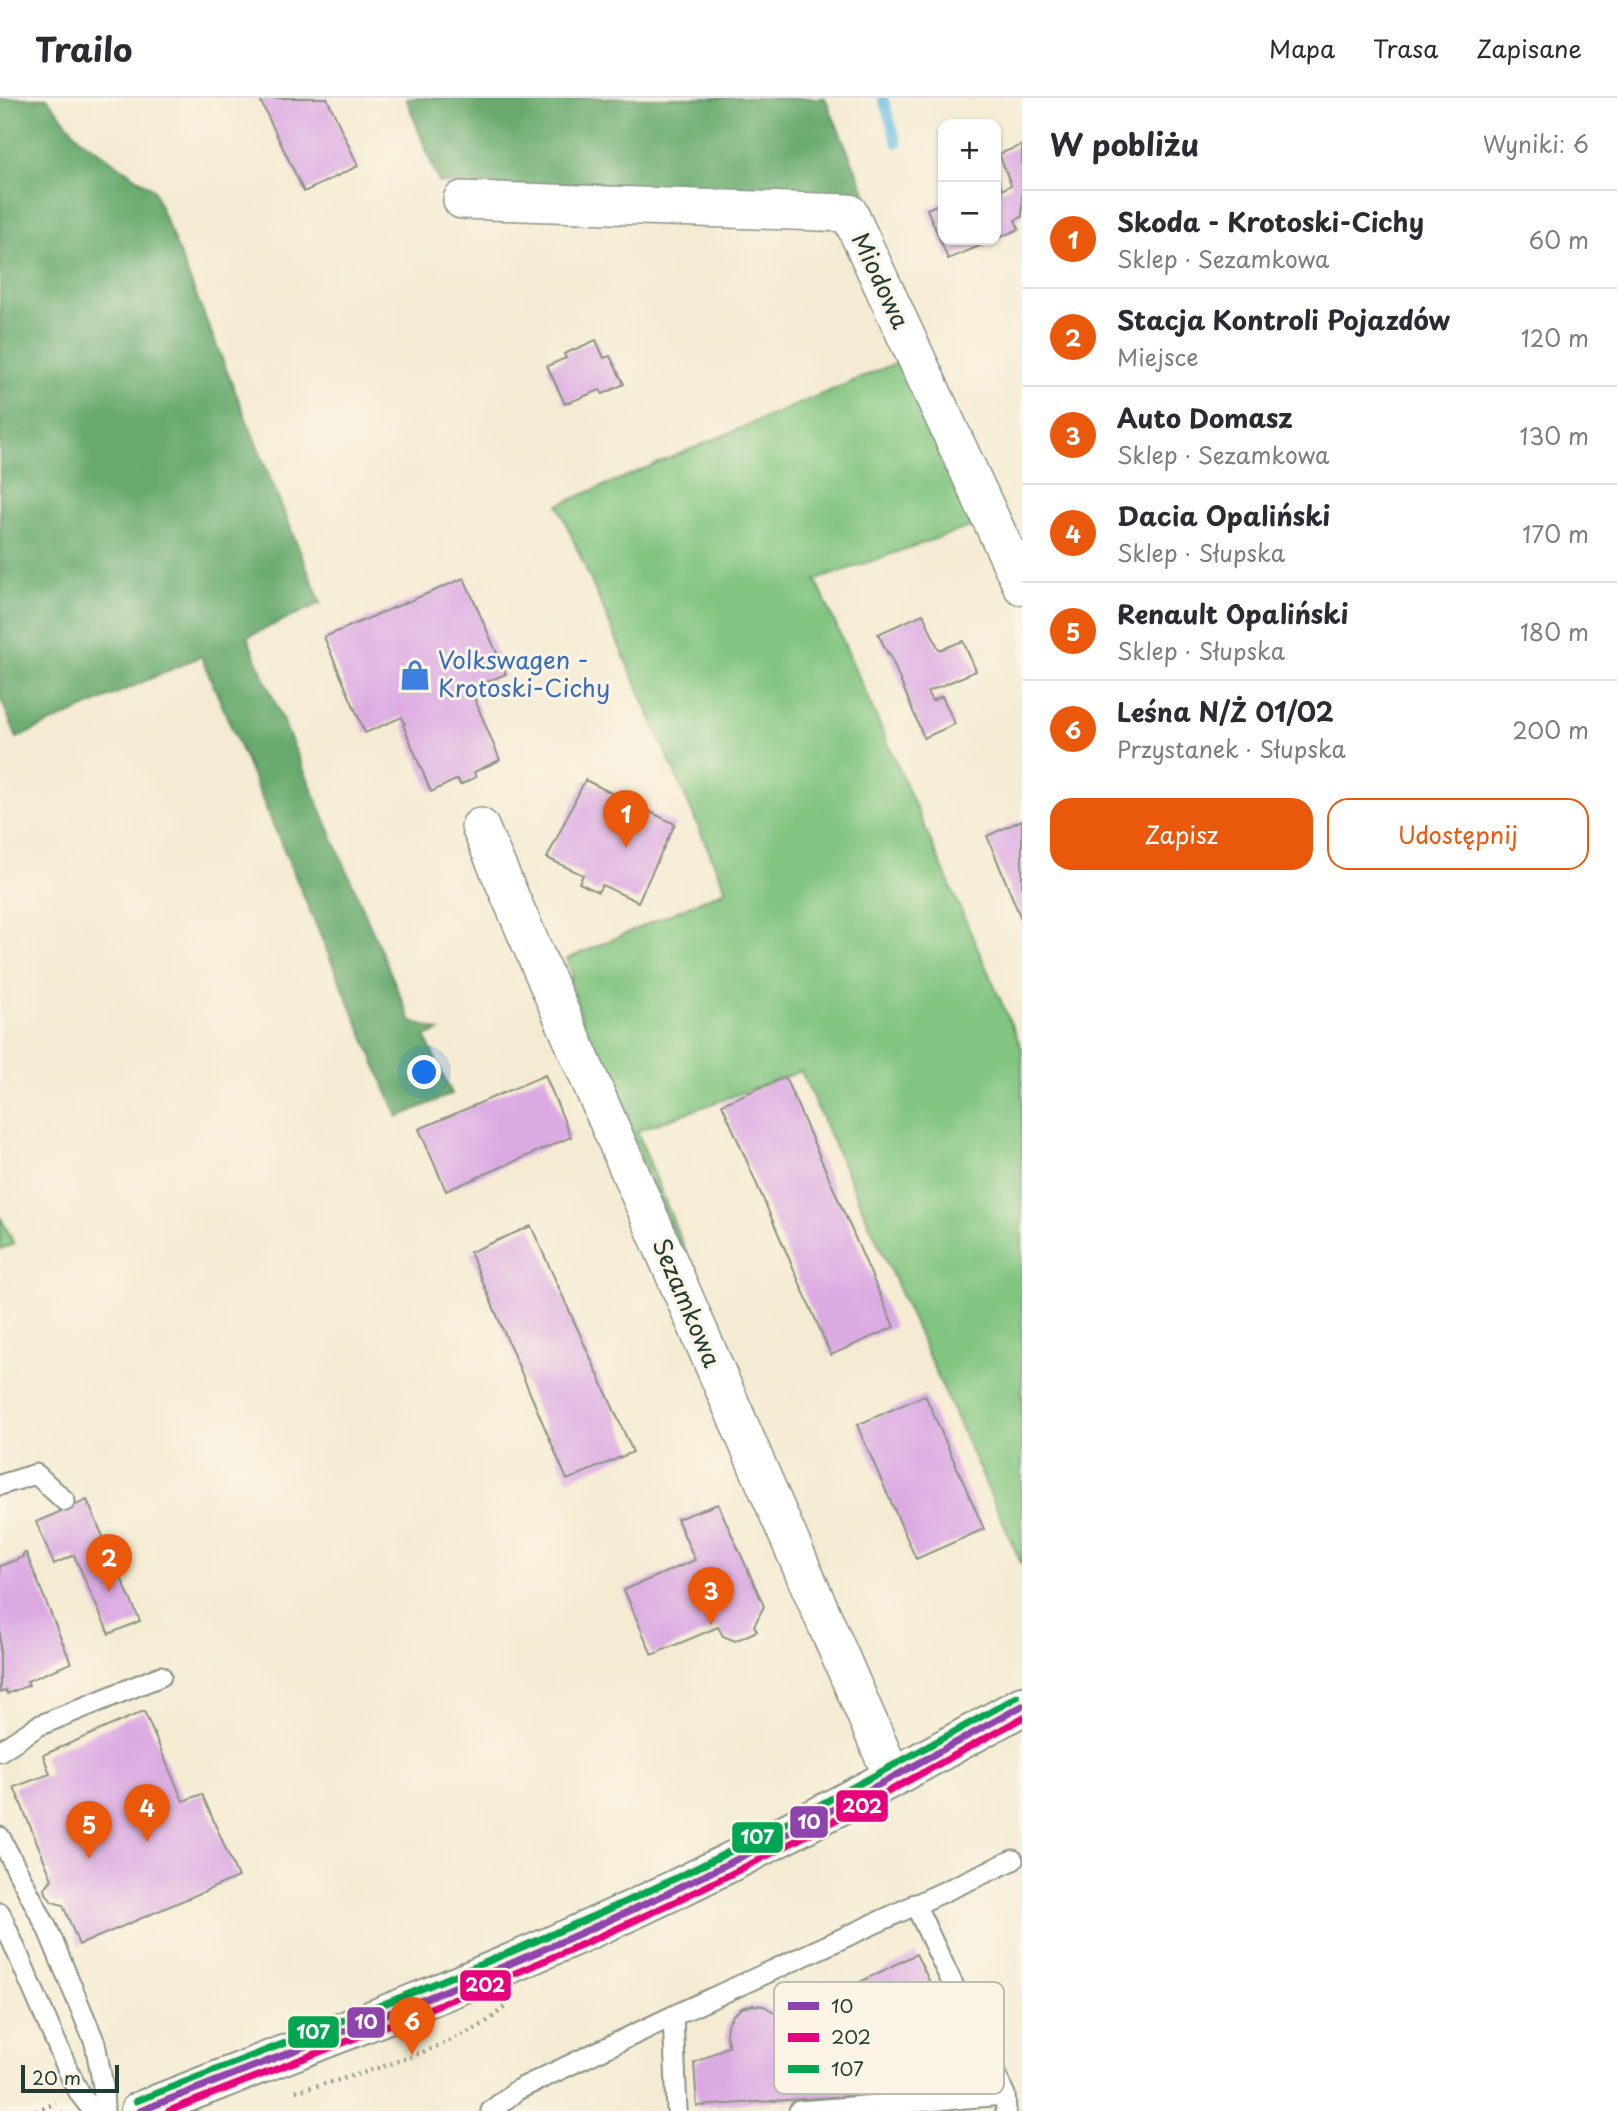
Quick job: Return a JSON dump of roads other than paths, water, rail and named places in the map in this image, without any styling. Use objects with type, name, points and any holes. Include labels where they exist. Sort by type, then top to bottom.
[{"type":"main road","points":[[140,2111],[462,1984],[622,1914],[893,1779],[1022,1706]]},
{"type":"street","name":"Miodowa","points":[[462,200],[849,214],[1022,586]]},
{"type":"street","name":"Sezamkowa","points":[[480,827],[893,1779]]},
{"type":"lane","points":[[0,1485],[36,1474],[65,1501]]},
{"type":"lane","points":[[0,1751],[38,1726],[161,1676]]},
{"type":"lane","points":[[0,1836],[48,1930],[95,2043],[103,2086],[104,2111]]},
{"type":"lane","points":[[491,2111],[517,2090],[1013,1860]]},
{"type":"lane","points":[[915,1904],[951,1982]]},
{"type":"lane","points":[[0,1913],[71,2077],[93,2111]]},
{"type":"lane","points":[[673,2016],[677,2111]]},
{"type":"lane","points":[[799,2111],[1006,2103]]},
{"type":"waterway","points":[[883,98],[897,143]]},
{"type":"place","name":"Volkswagen - Krotoski-Cichy","points":[[415,675]]},
{"type":"place","name":"Skoda - Krotoski-Cichy","points":[[626,848]]},
{"type":"place","name":"Stacja Kontroli Pojazdów","points":[[109,1592]]},
{"type":"place","name":"Auto Domasz","points":[[711,1625]]},
{"type":"place","name":"Dacia Opaliński","points":[[147,1842]]},
{"type":"place","name":"Renault Opaliński","points":[[89,1859]]},
{"type":"place","name":"Leśna N/Ż 01/02","points":[[412,2055]]}]
